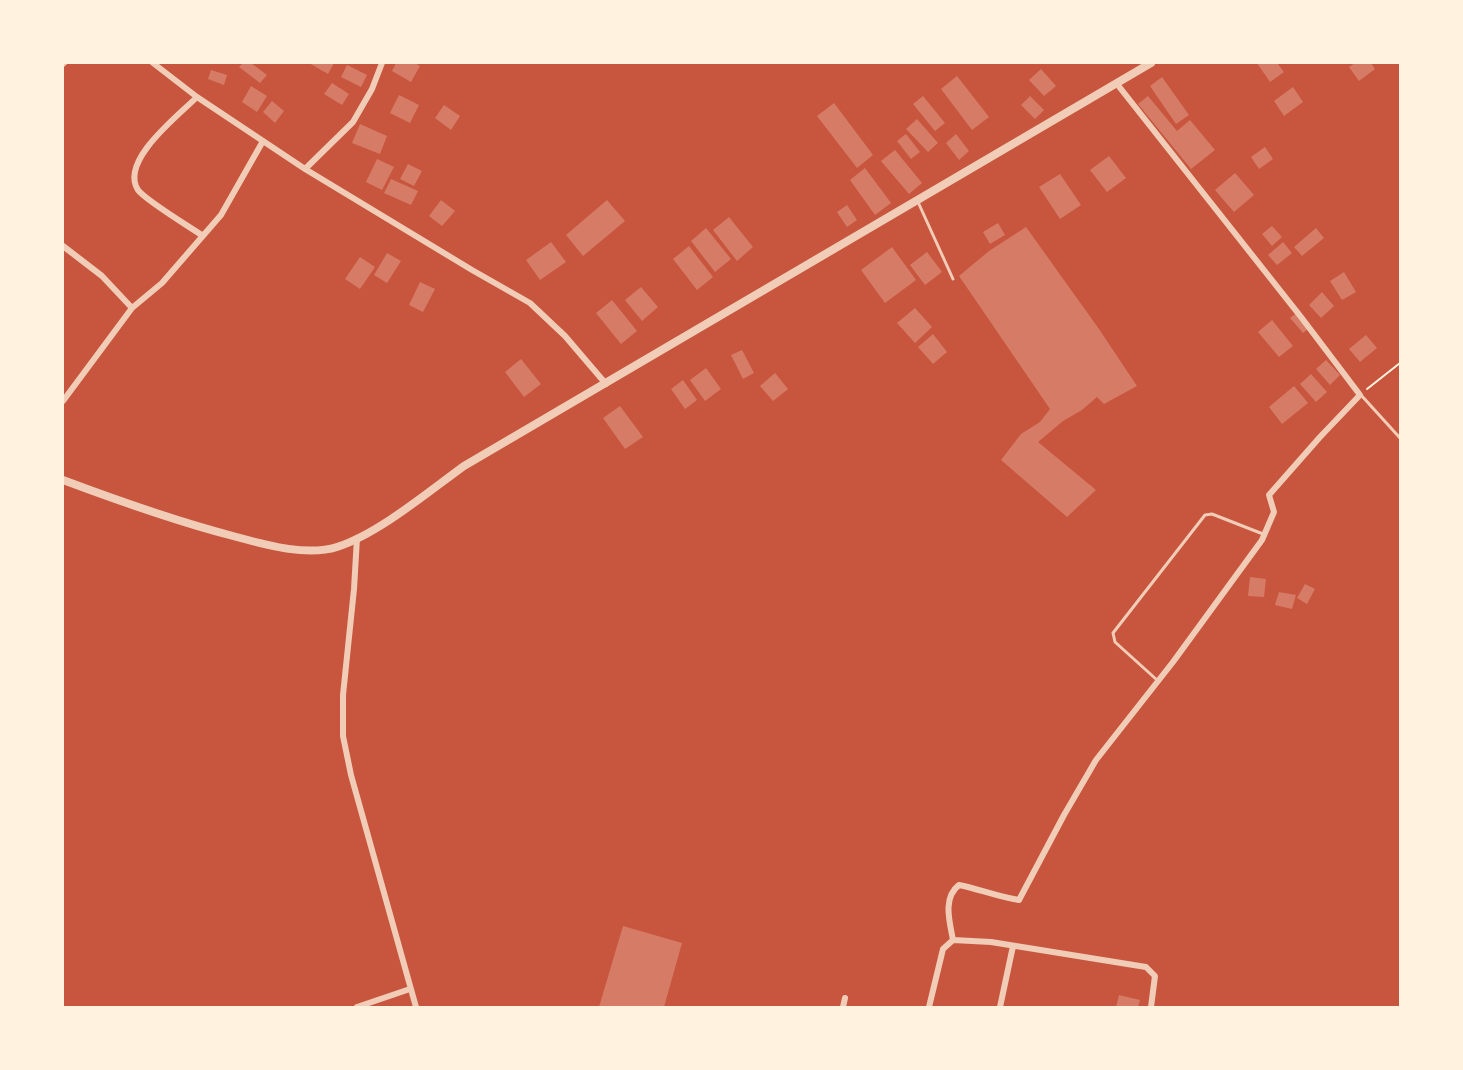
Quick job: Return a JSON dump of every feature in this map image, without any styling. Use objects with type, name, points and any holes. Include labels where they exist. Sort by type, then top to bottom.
[{"type":"street","points":[[153,63],[197,97],[305,169],[530,303],[565,336],[606,384]]},
{"type":"street","points":[[305,169],[353,122],[372,89],[381,63]]},
{"type":"street","points":[[63,480],[181,522],[284,548],[314,550],[335,548],[394,516],[464,466],[1151,63]]},
{"type":"street","points":[[953,940],[948,914],[955,887],[959,885],[1019,900],[1096,760],[1159,681],[1264,535],[1274,512],[1269,495],[1360,395],[1319,339],[1117,84]]},
{"type":"street","points":[[197,97],[143,151],[136,166],[135,183],[141,194],[203,236]]},
{"type":"street","points":[[63,401],[132,308],[162,283],[230,202],[263,141]]},
{"type":"street","points":[[63,246],[102,276],[132,308]]},
{"type":"street","points":[[357,538],[343,695],[343,736],[351,775],[416,1007]]},
{"type":"street","points":[[929,1007],[943,949],[953,940],[991,942],[1146,967],[1155,976],[1151,1007]]},
{"type":"street","points":[[1000,1007],[1013,946]]},
{"type":"street","points":[[357,1007],[410,989]]},
{"type":"street","points":[[843,1007],[845,998]]},
{"type":"lane","points":[[917,201],[953,279]]},
{"type":"lane","points":[[1360,395],[1400,438]]},
{"type":"lane","points":[[1159,681],[1115,642],[1113,633],[1205,515],[1212,514],[1264,535]]},
{"type":"path","points":[[1360,395],[1400,363]]},
{"type":"building","points":[[243,63],[251,63],[267,75],[260,83],[239,67]]},
{"type":"building","points":[[309,63],[334,63],[328,74]]},
{"type":"building","points":[[396,63],[415,63],[420,66],[411,82],[392,71]]},
{"type":"building","points":[[1257,63],[1277,63],[1284,72],[1270,82]]},
{"type":"building","points":[[1355,63],[1371,63],[1375,69],[1359,81],[1349,67]]},
{"type":"building","points":[[347,65],[367,75],[361,87],[341,77]]},
{"type":"building","points":[[1041,69],[1056,86],[1044,96],[1029,80]]},
{"type":"building","points":[[211,70],[227,75],[224,85],[208,79]]},
{"type":"building","points":[[957,76],[989,117],[972,130],[941,89]]},
{"type":"building","points":[[1162,77],[1189,115],[1176,124],[1150,86]]},
{"type":"building","points":[[332,83],[349,94],[342,105],[324,94]]},
{"type":"building","points":[[251,86],[267,96],[257,112],[242,102]]},
{"type":"building","points":[[1293,87],[1303,102],[1284,116],[1274,101]]},
{"type":"building","points":[[399,95],[419,105],[410,123],[390,113]]},
{"type":"building","points":[[923,96],[945,123],[935,131],[913,104]]},
{"type":"building","points":[[1030,96],[1044,110],[1035,119],[1021,105]]},
{"type":"building","points":[[1148,96],[1177,131],[1190,120],[1215,150],[1191,169],[1138,104]]},
{"type":"building","points":[[272,101],[284,111],[275,123],[263,112]]},
{"type":"building","points":[[834,103],[873,155],[857,168],[817,116]]},
{"type":"building","points":[[444,105],[460,116],[451,130],[435,118]]},
{"type":"building","points":[[917,119],[938,143],[928,152],[906,129]]},
{"type":"building","points":[[360,124],[387,136],[380,154],[352,143]]},
{"type":"building","points":[[906,134],[920,152],[911,159],[897,141]]},
{"type":"building","points":[[956,134],[969,151],[959,160],[946,143]]},
{"type":"building","points":[[1265,147],[1273,159],[1259,169],[1251,157]]},
{"type":"building","points":[[895,150],[922,183],[909,194],[881,161]]},
{"type":"building","points":[[1109,156],[1126,178],[1107,192],[1090,170]]},
{"type":"building","points":[[377,159],[394,167],[382,190],[366,182]]},
{"type":"building","points":[[408,164],[422,171],[414,186],[400,179]]},
{"type":"building","points":[[865,168],[891,203],[875,215],[850,180]]},
{"type":"building","points":[[1235,173],[1254,195],[1234,212],[1215,190]]},
{"type":"building","points":[[1060,174],[1081,205],[1060,219],[1039,187]]},
{"type":"building","points":[[391,179],[418,191],[411,205],[384,193]]},
{"type":"building","points":[[441,200],[455,211],[442,226],[429,216]]},
{"type":"building","points":[[607,200],[625,221],[583,256],[566,235]]},
{"type":"building","points":[[847,205],[857,220],[847,227],[837,212]]},
{"type":"building","points":[[729,217],[753,247],[737,261],[713,230]]},
{"type":"building","points":[[998,223],[1005,235],[990,244],[983,232]]},
{"type":"building","points":[[1272,226],[1282,237],[1272,246],[1262,234]]},
{"type":"building","points":[[1026,227],[1137,386],[1104,404],[1097,397],[1038,442],[1096,490],[1067,517],[1001,460],[1021,434],[1040,422],[1050,409],[959,276],[989,251]]},
{"type":"building","points":[[706,228],[731,259],[715,272],[691,241]]},
{"type":"building","points":[[1316,228],[1324,238],[1302,256],[1294,247]]},
{"type":"building","points":[[551,242],[566,262],[540,280],[526,260]]},
{"type":"building","points":[[1283,242],[1292,253],[1277,265],[1268,255]]},
{"type":"building","points":[[689,246],[713,277],[697,290],[673,259]]},
{"type":"building","points":[[892,247],[916,280],[885,303],[861,270]]},
{"type":"building","points":[[927,252],[942,272],[925,285],[910,265]]},
{"type":"building","points":[[387,253],[401,261],[387,283],[374,275]]},
{"type":"building","points":[[360,257],[375,267],[360,289],[345,279]]},
{"type":"building","points":[[1344,272],[1356,292],[1342,300],[1330,281]]},
{"type":"building","points":[[420,282],[435,289],[423,312],[409,305]]},
{"type":"building","points":[[641,287],[658,307],[642,321],[625,300]]},
{"type":"building","points":[[1322,292],[1334,306],[1321,318],[1309,305]]},
{"type":"building","points":[[612,300],[637,331],[621,344],[596,313]]},
{"type":"building","points":[[915,308],[932,327],[915,343],[897,323]]},
{"type":"building","points":[[1295,314],[1308,329],[1303,333],[1290,318]]},
{"type":"building","points":[[1272,320],[1293,346],[1279,357],[1258,332]]},
{"type":"building","points":[[933,334],[947,352],[933,364],[918,347]]},
{"type":"building","points":[[1366,335],[1377,348],[1360,362],[1349,349]]},
{"type":"building","points":[[742,350],[754,373],[743,379],[731,355]]},
{"type":"building","points":[[521,359],[541,384],[524,397],[505,372]]},
{"type":"building","points":[[1326,360],[1340,375],[1330,385],[1316,369]]},
{"type":"building","points":[[706,368],[721,389],[705,401],[690,380]]},
{"type":"building","points":[[775,373],[788,389],[773,401],[760,386]]},
{"type":"building","points":[[1311,374],[1327,392],[1316,402],[1300,384]]},
{"type":"building","points":[[683,380],[697,400],[685,409],[671,389]]},
{"type":"building","points":[[1294,386],[1308,403],[1282,424],[1269,407]]},
{"type":"building","points":[[620,406],[643,437],[625,449],[603,418]]},
{"type":"building","points":[[1250,577],[1266,579],[1264,597],[1248,596]]},
{"type":"building","points":[[1305,584],[1315,589],[1307,604],[1297,598]]},
{"type":"building","points":[[1279,592],[1296,595],[1292,609],[1275,605]]},
{"type":"building","points":[[623,926],[682,943],[664,1007],[599,1007]]},
{"type":"building","points":[[1119,995],[1140,1000],[1138,1007],[1116,1007]]}]
